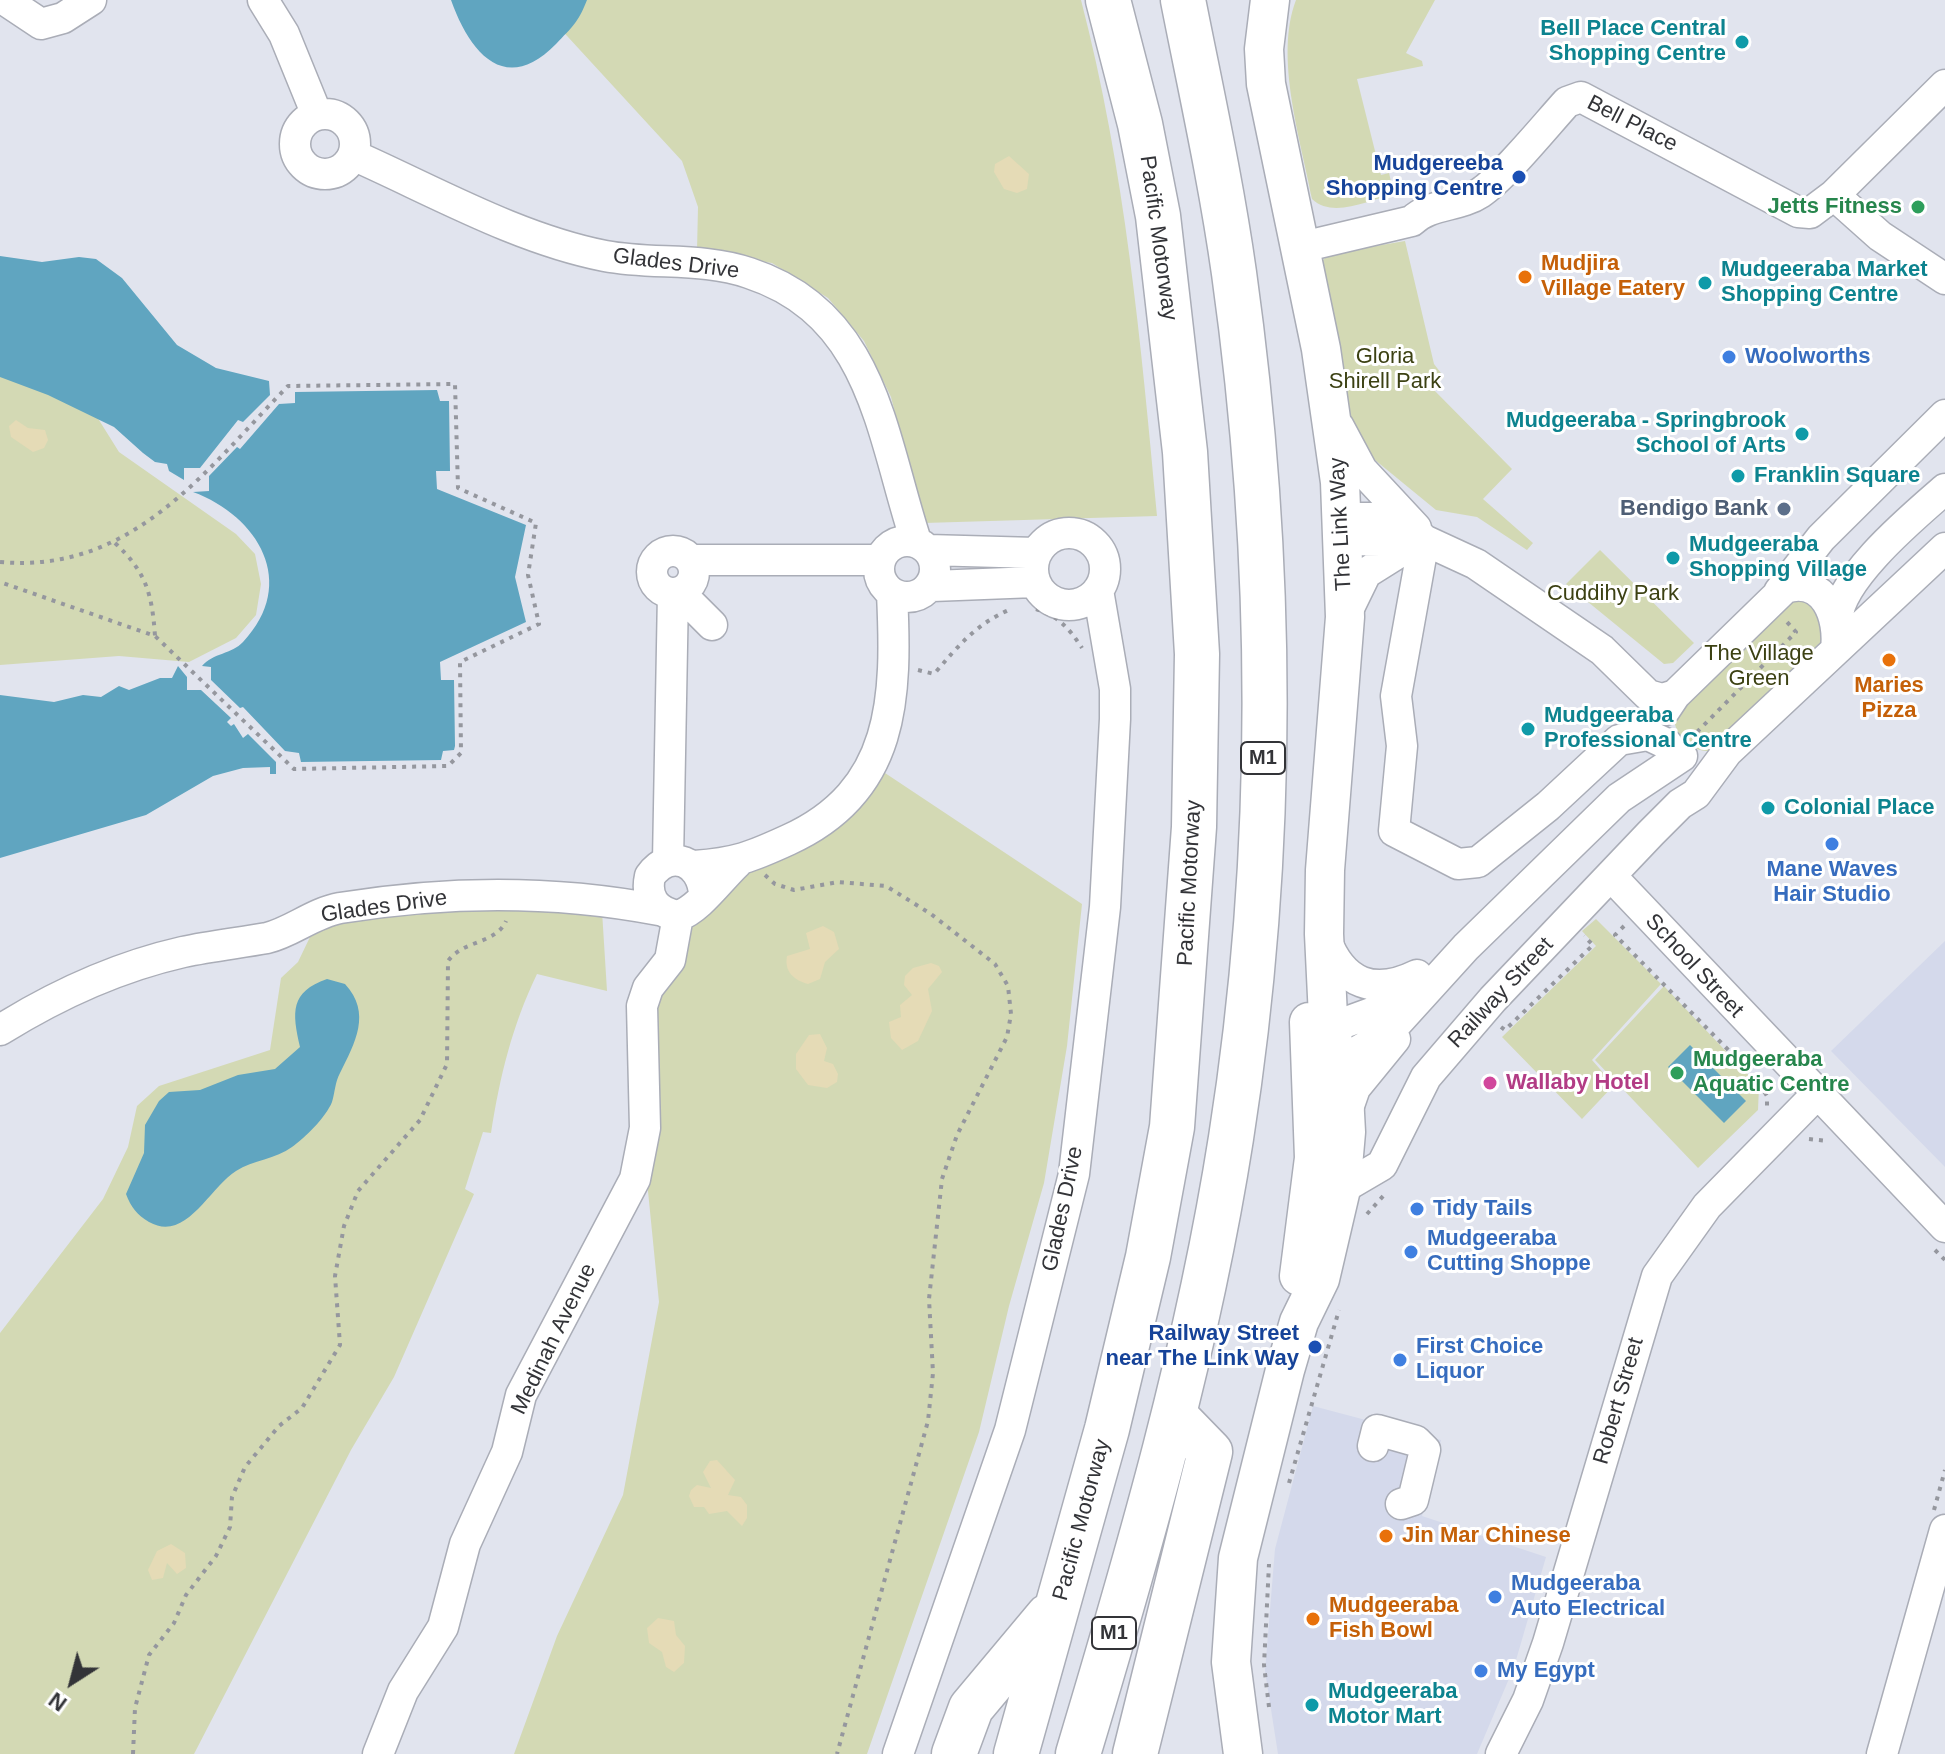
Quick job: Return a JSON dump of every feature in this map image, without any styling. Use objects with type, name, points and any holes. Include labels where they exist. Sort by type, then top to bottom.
[{"type":"highway","name":"Pacific Motorway","points":[[1016,1754],[1060,1602],[1148,1257],[1172,1127],[1194,827],[1197,654],[1185,452],[1158,216],[1140,124],[1108,0]]},
{"type":"highway","name":"M1","points":[[1078,1754],[1175,1416],[1212,1246],[1247,1016],[1259,874],[1266,655],[1255,462],[1243,340],[1221,192],[1183,0]]},
{"type":"highway","name":"M1","points":[[1135,1754],[1210,1452],[1175,1416]]},
{"type":"highway","points":[[954,1754],[971,1708],[1060,1602]]},
{"type":"main road","points":[[1257,1],[1250,79],[1293,241],[1311,410],[1336,529],[1308,829],[1325,1041]]},
{"type":"main road","name":"The Link Way","points":[[1293,241],[1331,407],[1336,529],[1345,617],[1325,870],[1325,1041]]},
{"type":"main road","name":"Railway Street","points":[[1243,1754],[1231,1662],[1234,1583],[1267,1435],[1299,1322],[1320,1279],[1341,1189],[1346,1114],[1325,1041]]},
{"type":"main road","name":"Railway Street","points":[[1299,1322],[1298,1274],[1325,1041]]},
{"type":"street","points":[[5,0],[41,24],[72,14],[91,0]]},
{"type":"street","points":[[263,0],[284,34],[317,115]]},
{"type":"street","name":"Bell Place","points":[[1293,241],[1412,221],[1422,212],[1461,203],[1483,191],[1567,102],[1581,97],[1803,214],[1815,211],[1834,195],[1945,85]]},
{"type":"street","points":[[317,115],[334,115],[345,122],[355,138],[353,155],[348,163],[324,174],[305,166],[296,151],[297,134],[307,120],[317,115]]},
{"type":"street","name":"Glades Drive","points":[[353,155],[521,230],[605,256],[748,272],[790,292],[827,321],[863,369],[896,481],[922,545],[936,566],[898,577]]},
{"type":"street","points":[[1834,195],[1874,231],[1945,279]]},
{"type":"street","points":[[1331,407],[1358,464],[1420,538],[1396,696],[1402,746],[1394,831],[1458,864],[1478,862],[1548,806],[1619,740],[1672,733]]},
{"type":"street","name":"Railway Street","points":[[1325,1041],[1351,1055],[1382,1038],[1451,962],[1619,798],[1786,598],[1821,538],[1945,415]]},
{"type":"street","name":"Glades Drive","points":[[896,481],[898,577]]},
{"type":"street","name":"Railway Street","points":[[1836,635],[1840,601],[1872,558],[1945,489]]},
{"type":"street","points":[[1336,529],[1396,521],[1420,538],[1476,564],[1602,650],[1648,695],[1662,699],[1686,781],[1680,804]]},
{"type":"street","name":"Glades Drive","points":[[898,1754],[1010,1430],[1074,1174],[1105,907],[1115,689],[1095,647],[1088,597],[1104,577],[1105,562],[1098,548],[1087,538],[1073,533],[1058,534],[1045,541],[1031,587]]},
{"type":"street","points":[[1345,617],[1366,573],[1420,538]]},
{"type":"street","name":"Glades Drive","points":[[600,899],[679,874],[746,859],[810,830],[852,796],[880,749],[889,718],[895,665],[901,541],[922,545],[1031,587]]},
{"type":"street","name":"Railway Street","points":[[1341,1189],[1382,1165],[1426,1077],[1490,1014],[1611,876],[1680,804],[1707,782],[1727,752],[1836,635],[1945,548]]},
{"type":"street","name":"Railway Street","points":[[1786,598],[1872,558]]},
{"type":"street","name":"Glades Drive","points":[[684,581],[898,577],[1031,587]]},
{"type":"street","points":[[684,581],[712,625]]},
{"type":"street","points":[[668,913],[649,895],[679,874],[672,786],[684,581]]},
{"type":"street","points":[[1031,587],[1052,600],[1088,597]]},
{"type":"street","points":[[1786,598],[1826,599],[1836,635]]},
{"type":"street","points":[[1551,617],[1672,733],[1707,762],[1727,752]]},
{"type":"street","name":"Glades Drive","points":[[0,1030],[44,1003],[94,979],[186,951],[272,937],[307,918],[338,909],[508,895],[600,899],[668,913],[699,905],[679,874]]},
{"type":"street","name":"School Street","points":[[1611,876],[1816,1095],[1940,1238]]},
{"type":"street","name":"Medinah Avenue","points":[[378,1754],[403,1691],[443,1627],[465,1544],[507,1452],[521,1395],[635,1179],[645,1128],[642,1006],[648,988],[670,960],[668,913]]},
{"type":"street","name":"Railway Street","points":[[1324,934],[1343,971],[1373,985],[1404,981],[1451,962]]},
{"type":"street","name":"Railway Street","points":[[1346,1114],[1355,1088],[1451,962]]},
{"type":"street","name":"Robert Street","points":[[1501,1754],[1528,1700],[1548,1643],[1657,1276],[1707,1206],[1816,1095]]},
{"type":"street","points":[[1373,1446],[1377,1430],[1416,1441],[1425,1450],[1413,1500],[1401,1504]]},
{"type":"street","points":[[1882,1754],[1945,1530]]},
{"type":"path","points":[[0,562],[63,560],[115,543],[178,500],[288,386],[455,384],[458,488],[536,523],[528,575],[539,624],[460,662],[461,753],[448,766],[294,769],[155,636],[0,582]]},
{"type":"path","points":[[115,543],[133,559],[145,580],[155,636]]},
{"type":"path","points":[[895,665],[934,674],[965,636],[1031,587],[1052,614],[1095,647]]},
{"type":"path","points":[[1672,733],[1796,632],[1786,598]]},
{"type":"path","points":[[746,859],[784,888],[875,882],[899,893],[995,964],[1008,986],[1011,1014],[999,1059],[957,1135],[942,1179],[929,1299],[933,1373],[928,1421],[837,1754]]},
{"type":"path","points":[[133,1754],[135,1708],[149,1655],[174,1623],[186,1595],[216,1556],[230,1527],[232,1497],[245,1467],[279,1426],[302,1408],[340,1345],[335,1276],[344,1226],[358,1191],[420,1120],[447,1064],[448,961],[459,949],[500,932],[506,924],[508,895]]},
{"type":"path","points":[[1629,921],[1615,935],[1763,1087],[1767,1096],[1765,1115]]},
{"type":"path","points":[[1490,1014],[1505,1030],[1593,945],[1578,930]]},
{"type":"path","points":[[1804,1142],[1824,1139],[1837,1150]]},
{"type":"path","points":[[1365,1217],[1388,1191]]},
{"type":"path","points":[[1940,1238],[1945,1260]]},
{"type":"path","points":[[1287,1489],[1342,1299]]},
{"type":"path","points":[[1268,1556],[1264,1665],[1269,1713]]},
{"type":"shaded area","points":[[1945,941],[1945,1167],[1831,1051]]},
{"type":"shaded area","points":[[1313,1406],[1441,1440],[1422,1516],[1546,1557],[1514,1667],[1477,1754],[1278,1754],[1265,1671],[1275,1549]]},
{"type":"green space","points":[[534,0],[1081,0],[1109,127],[1130,256],[1157,516],[924,523],[891,397],[864,341],[828,298],[772,263],[697,251],[698,207],[682,161]]},
{"type":"green space","points":[[1296,0],[1435,0],[1406,53],[1422,61],[1423,66],[1357,79],[1381,175],[1389,173],[1394,194],[1341,208],[1330,208],[1312,199],[1288,72],[1290,22]]},
{"type":"green space","name":"Gloria Shirell Park","points":[[1405,241],[1434,364],[1444,377],[1433,389],[1512,469],[1483,499],[1533,543],[1527,550],[1477,517],[1436,510],[1364,451],[1349,423],[1322,261],[1329,254]]},
{"type":"green space","points":[[0,310],[40,326],[119,452],[236,534],[255,554],[261,584],[256,615],[236,638],[189,662],[119,656],[0,665]]},
{"type":"green space","name":"Cuddihy Park","points":[[1600,550],[1694,643],[1673,663],[1664,664],[1566,584]]},
{"type":"green space","name":"The Village Green","points":[[1802,600],[1815,607],[1826,641],[1714,751],[1691,746],[1676,729],[1674,713],[1780,602]]},
{"type":"green space","points":[[885,773],[1082,904],[1067,1046],[1044,1183],[1009,1306],[979,1432],[867,1754],[514,1754],[557,1636],[623,1495],[659,1302],[647,1181],[655,997],[688,931],[730,886],[754,868],[814,844],[854,813]]},
{"type":"green space","points":[[480,908],[602,911],[607,991],[537,974],[508,1052],[491,1133],[483,1132],[465,1189],[474,1194],[394,1377],[351,1450],[194,1754],[0,1754],[0,1333],[103,1199],[128,1147],[137,1106],[159,1086],[270,1050],[281,978],[298,962],[310,937],[332,923]]},
{"type":"green space","points":[[1596,919],[1661,984],[1592,1060],[1614,1085],[1582,1119],[1502,1037],[1596,946],[1582,931]]},
{"type":"green space","name":"Mudgeeraba Aquatic Centre","points":[[1664,986],[1759,1086],[1758,1110],[1698,1168],[1595,1060]]},
{"type":"sand","points":[[1009,156],[1029,174],[1027,189],[1017,193],[1004,189],[994,172],[995,164]]},
{"type":"sand","points":[[16,420],[28,428],[45,430],[48,440],[44,448],[33,452],[11,437],[9,426]]},
{"type":"sand","points":[[823,926],[834,932],[839,949],[825,962],[820,979],[808,984],[791,974],[787,956],[810,949],[806,933]]},
{"type":"sand","points":[[931,963],[939,966],[942,972],[928,989],[932,1011],[918,1041],[902,1050],[891,1038],[889,1022],[901,1017],[900,1005],[912,995],[904,985],[905,976],[913,968]]},
{"type":"sand","points":[[820,1034],[827,1048],[824,1061],[833,1064],[838,1074],[837,1082],[827,1088],[808,1085],[796,1069],[796,1054],[809,1035]]},
{"type":"sand","points":[[717,1460],[735,1480],[728,1495],[741,1497],[747,1505],[747,1518],[742,1526],[727,1511],[709,1514],[704,1507],[694,1507],[689,1496],[697,1485],[711,1488],[703,1472],[710,1461]]},
{"type":"sand","points":[[171,1544],[185,1553],[186,1568],[177,1574],[167,1563],[163,1578],[152,1580],[148,1570],[157,1551]]},
{"type":"sand","points":[[658,1618],[674,1621],[676,1635],[685,1646],[684,1663],[674,1672],[666,1667],[662,1652],[649,1643],[647,1628]]},
{"type":"water","points":[[451,0],[587,0],[570,29],[538,59],[521,67],[505,67],[479,51],[468,37]]},
{"type":"water","points":[[0,256],[42,262],[79,257],[96,259],[122,278],[177,345],[216,368],[269,381],[270,395],[243,422],[238,420],[200,468],[184,468],[184,480],[169,471],[167,464],[155,462],[143,453],[114,427],[48,395],[0,377]]},
{"type":"water","points":[[437,390],[440,401],[449,401],[450,471],[436,471],[437,489],[526,525],[515,577],[526,622],[440,662],[441,680],[454,680],[455,746],[454,750],[443,751],[441,760],[301,762],[299,753],[285,751],[243,707],[240,708],[211,680],[211,667],[202,666],[239,646],[260,620],[268,597],[269,575],[263,554],[252,534],[236,517],[193,492],[209,491],[209,476],[237,447],[240,449],[279,404],[295,403],[295,392]]},
{"type":"water","points":[[178,666],[187,677],[187,690],[201,690],[231,718],[227,722],[231,726],[234,724],[243,738],[248,734],[276,762],[276,774],[270,774],[270,767],[243,768],[213,776],[146,815],[0,858],[0,695],[54,702],[83,695],[101,697],[119,686],[129,690],[160,678],[172,678]]},
{"type":"water","points":[[327,979],[345,984],[358,1006],[359,1017],[355,1039],[338,1076],[332,1102],[320,1120],[286,1151],[236,1171],[186,1220],[162,1227],[141,1216],[126,1194],[144,1153],[145,1125],[159,1101],[169,1092],[200,1090],[238,1075],[275,1069],[300,1047],[295,1014],[300,997],[315,984]]},
{"type":"water","points":[[1690,1045],[1746,1101],[1724,1123],[1668,1067]]},
{"type":"place","name":"Bell Place Central Shopping Centre","points":[[1742,42]]},
{"type":"place","name":"Mudgereeba Shopping Centre","points":[[1519,177]]},
{"type":"place","name":"Jetts Fitness","points":[[1918,207]]},
{"type":"place","name":"Mudjira Village Eatery","points":[[1525,277]]},
{"type":"place","name":"Mudgeeraba Market Shopping Centre","points":[[1705,283]]},
{"type":"place","name":"Woolworths","points":[[1729,357]]},
{"type":"place","name":"Mudgeeraba - Springbrook School of Arts","points":[[1802,434]]},
{"type":"place","name":"Franklin Square","points":[[1738,476]]},
{"type":"place","name":"Bendigo Bank","points":[[1784,509]]},
{"type":"place","name":"Mudgeeraba Shopping Village","points":[[1673,558]]},
{"type":"place","name":"Maries Pizza","points":[[1889,660]]},
{"type":"place","name":"Mudgeeraba Professional Centre","points":[[1528,729]]},
{"type":"place","name":"Colonial Place","points":[[1768,808]]},
{"type":"place","name":"Mane Waves Hair Studio","points":[[1832,844]]},
{"type":"place","name":"Mudgeeraba Aquatic Centre","points":[[1677,1073]]},
{"type":"place","name":"Wallaby Hotel","points":[[1490,1083]]},
{"type":"place","name":"Tidy Tails","points":[[1417,1209]]},
{"type":"place","name":"Mudgeeraba Cutting Shoppe","points":[[1411,1252]]},
{"type":"place","name":"Railway Street near The Link Way","points":[[1315,1347]]},
{"type":"place","name":"First Choice Liquor","points":[[1400,1360]]},
{"type":"place","name":"Jin Mar Chinese","points":[[1386,1536]]},
{"type":"place","name":"Mudgeeraba Auto Electrical","points":[[1495,1597]]},
{"type":"place","name":"Mudgeeraba Fish Bowl","points":[[1313,1619]]},
{"type":"place","name":"My Egypt","points":[[1481,1671]]},
{"type":"place","name":"Mudgeeraba Motor Mart","points":[[1312,1705]]}]
